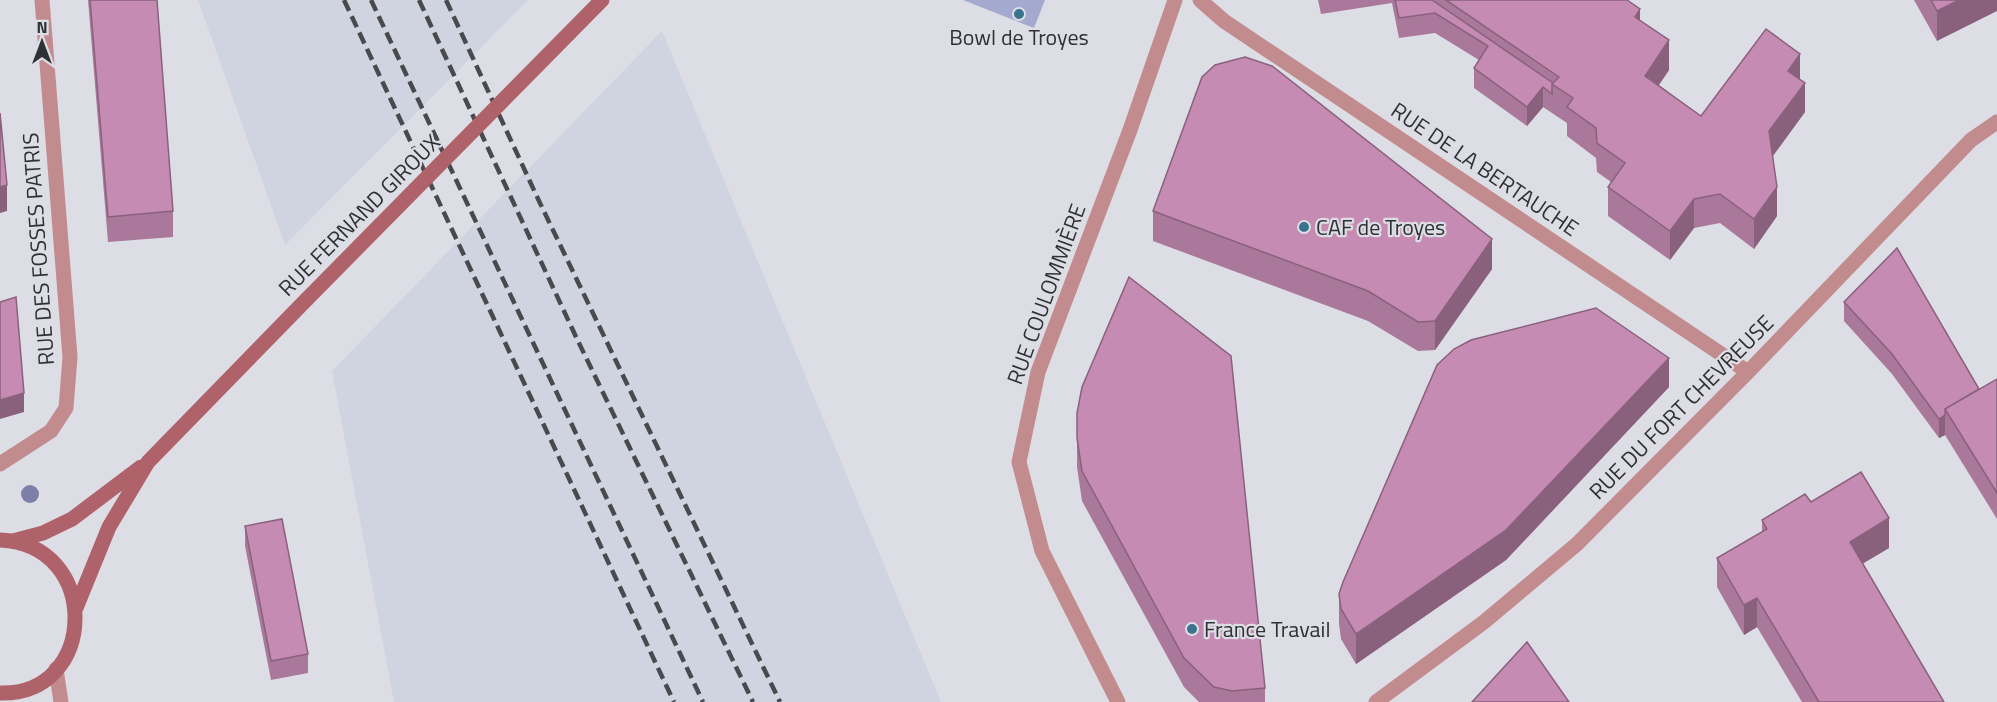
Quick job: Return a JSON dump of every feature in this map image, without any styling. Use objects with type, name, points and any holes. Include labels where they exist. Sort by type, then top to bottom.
[{"type":"street","name":"RUE DES FOSSES PATRIS","points":[[0,464],[51,431],[66,408],[68,388],[70,357],[42,0]]},
{"type":"street","name":"RUE FERNAND GIROUX","points":[[7,541],[43,533],[72,519],[148,462],[602,0]]},
{"type":"street","name":"RUE COULOMMIÈRE","points":[[1118,702],[1042,551],[1019,462],[1038,372],[1130,130],[1174,0]]},
{"type":"street","name":"RUE DE LA BERTAUCHE","points":[[1200,0],[1224,21],[1748,372]]},
{"type":"street","name":"RUE DU FORT CHEVREUSE","points":[[1376,702],[1484,622],[1577,544],[1748,372],[1971,140],[1997,122]]},
{"type":"street","name":"RUE FERNAND GIROUX","points":[[76,608],[109,527],[148,462]]},
{"type":"street","points":[[0,693],[27,695],[56,669],[74,636],[76,608],[69,585],[56,564],[36,549],[7,541]]},
{"type":"street","points":[[56,669],[61,702]]},
{"type":"shaded area","points":[[198,0],[528,0],[285,245]]},
{"type":"shaded area","name":"Bowl de Troyes","points":[[963,0],[1045,0],[1034,28]]},
{"type":"shaded area","points":[[662,31],[941,702],[394,702],[332,371]]},
{"type":"building","points":[[90,0],[157,0],[173,211],[108,217]]},
{"type":"building","points":[[1395,0],[1432,0],[1553,83],[1552,94],[1543,87],[1527,107],[1474,68],[1488,46],[1435,13],[1399,18]]},
{"type":"building","points":[[1446,0],[1627,0],[1640,9],[1635,17],[1669,40],[1645,76],[1701,116],[1766,29],[1800,54],[1788,71],[1805,83],[1769,131],[1777,187],[1754,219],[1720,194],[1694,199],[1670,231],[1608,187],[1625,163],[1597,143],[1596,128],[1567,107],[1573,98],[1552,84],[1559,77]]},
{"type":"building","points":[[1931,0],[1959,0],[1937,11]]},
{"type":"building","points":[[1245,57],[1272,66],[1492,239],[1435,321],[1418,322],[1368,291],[1153,211],[1202,77],[1215,65]]},
{"type":"building","points":[[0,113],[7,185],[0,187]]},
{"type":"building","points":[[1897,248],[1979,389],[1945,409],[1945,415],[1939,419],[1892,354],[1844,302]]},
{"type":"building","points":[[1129,277],[1231,356],[1265,688],[1232,691],[1214,687],[1184,658],[1082,471],[1077,438],[1077,413],[1082,387]]},
{"type":"building","points":[[16,297],[24,393],[0,400],[0,302]]},
{"type":"building","points":[[1596,308],[1669,358],[1506,530],[1356,634],[1341,609],[1339,594],[1437,365],[1454,349],[1471,340]]},
{"type":"building","points":[[1997,379],[1997,493],[1945,409]]},
{"type":"building","points":[[1861,472],[1889,518],[1850,542],[1944,702],[1819,702],[1757,598],[1744,605],[1717,558],[1767,529],[1762,520],[1805,494],[1811,502]]},
{"type":"building","points":[[282,519],[308,654],[271,661],[245,526]]},
{"type":"building","points":[[1527,642],[1569,702],[1472,702]]},
{"type":"railway","points":[[344,0],[674,702]]},
{"type":"railway","points":[[371,0],[703,702]]},
{"type":"railway","points":[[419,0],[577,339],[753,702]]},
{"type":"railway","points":[[446,0],[539,201],[780,702]]},
{"type":"place","name":"Bowl de Troyes","points":[[1019,14]]},
{"type":"place","name":"CAF de Troyes","points":[[1304,227]]},
{"type":"place","name":"France Travail","points":[[1192,629]]}]
